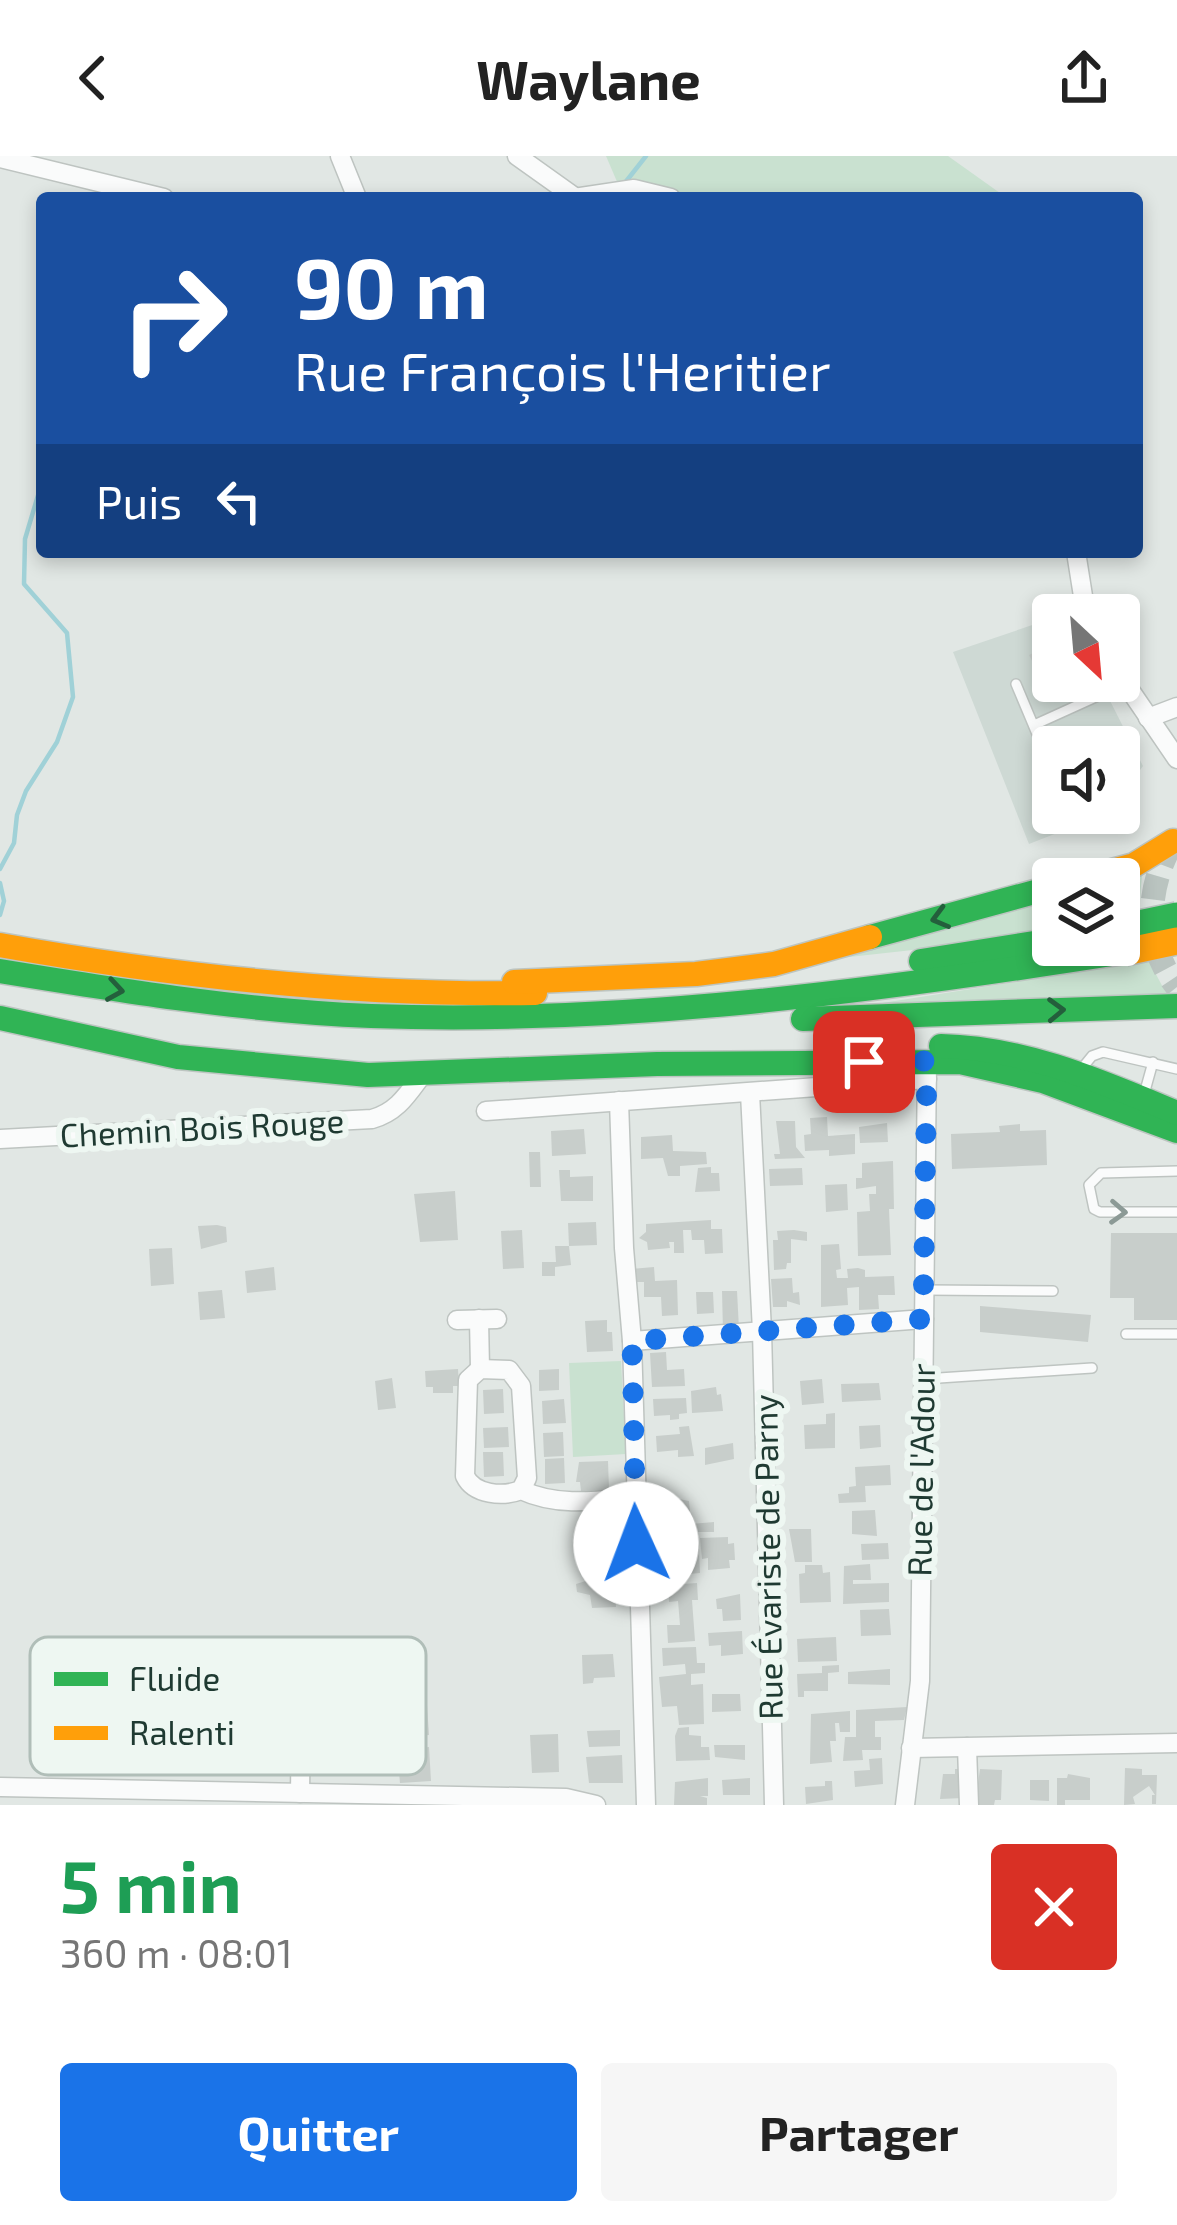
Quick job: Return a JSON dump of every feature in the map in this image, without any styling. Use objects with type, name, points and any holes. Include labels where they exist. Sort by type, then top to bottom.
[{"type":"main road","points":[[1140,861],[1173,841]]},
{"type":"main road","points":[[275,986],[696,974],[775,964],[1032,893]]},
{"type":"main road","points":[[1140,929],[1177,916]]},
{"type":"main road","points":[[1140,938],[1177,941]]},
{"type":"main road","points":[[0,945],[275,986],[392,993],[638,990],[768,981],[1032,943]]},
{"type":"main road","points":[[0,971],[266,1010],[478,1018],[764,1003],[956,979],[1032,959]]},
{"type":"main road","points":[[478,1018],[528,1026],[621,1026],[1177,1006]]},
{"type":"main road","points":[[0,1018],[178,1057],[298,1071],[422,1075],[962,1045],[1065,1077],[1124,1102],[1142,1099],[1177,1113]]},
{"type":"main road","points":[[657,1064],[927,1070],[1000,1066],[1065,1077],[1177,1131]]},
{"type":"street","points":[[340,156],[355,192]]},
{"type":"street","points":[[517,156],[567,192]]},
{"type":"street","points":[[0,158],[139,192]]},
{"type":"street","points":[[614,192],[644,192]]},
{"type":"street","points":[[1077,558],[1083,594]]},
{"type":"street","points":[[1137,702],[1177,759]]},
{"type":"street","points":[[1148,718],[1177,707]]},
{"type":"street","points":[[486,1111],[750,1093],[927,1070]]},
{"type":"street","name":"Rue de l'Adour","points":[[905,1805],[920,1681],[927,1070]]},
{"type":"street","name":"Chemin Bois Rouge","points":[[0,1139],[372,1119],[400,1104],[422,1075]]},
{"type":"street","name":"Rue Évariste de Parny","points":[[750,1093],[762,1331],[774,1805]]},
{"type":"street","points":[[620,1101],[646,1805]]},
{"type":"street","points":[[457,1320],[488,1319],[480,1369],[468,1380],[467,1483],[480,1491],[508,1494],[521,1490],[578,1503],[634,1497]]},
{"type":"street","points":[[632,1341],[923,1319]]},
{"type":"street","points":[[480,1369],[509,1370],[521,1387],[527,1478],[521,1490]]},
{"type":"street","points":[[911,1748],[1177,1743]]},
{"type":"street","points":[[968,1747],[969,1805]]},
{"type":"street","points":[[300,1775],[300,1793]]},
{"type":"street","points":[[0,1786],[566,1798],[596,1805]]},
{"type":"lane","points":[[1016,684],[1034,725],[1085,702]]},
{"type":"lane","points":[[1065,1077],[1103,1052],[1177,1069]]},
{"type":"lane","points":[[1142,1099],[1153,1062]]},
{"type":"lane","points":[[1177,1171],[1101,1173],[1089,1185],[1094,1209],[1100,1212],[1177,1212]]},
{"type":"lane","points":[[923,1289],[1053,1292]]},
{"type":"lane","points":[[1126,1334],[1177,1334]]},
{"type":"lane","points":[[922,1379],[1092,1368]]},
{"type":"shaded area","points":[[1032,625],[1032,702],[1111,702],[1123,726],[1032,726],[1032,834],[1054,834],[1029,844],[953,652]]},
{"type":"green space","points":[[606,156],[948,156],[999,192],[621,192]]},
{"type":"green space","points":[[1032,900],[1032,931],[958,945],[813,961]]},
{"type":"green space","points":[[1140,904],[1142,934],[1167,994],[851,1008],[1140,966]]},
{"type":"green space","points":[[621,1361],[626,1454],[573,1457],[569,1363]]},
{"type":"building","points":[[827,1117],[828,1136],[855,1134],[855,1154],[805,1151],[810,1118]]},
{"type":"building","points":[[776,1121],[795,1121],[796,1147],[805,1158],[775,1159],[774,1154],[780,1154]]},
{"type":"building","points":[[887,1123],[888,1142],[860,1143],[859,1127]]},
{"type":"building","points":[[1020,1124],[1020,1131],[1046,1130],[1047,1165],[952,1169],[951,1134],[1000,1132],[999,1126]]},
{"type":"building","points":[[584,1129],[586,1154],[552,1156],[551,1131]]},
{"type":"building","points":[[672,1135],[673,1151],[706,1152],[707,1164],[680,1166],[680,1176],[668,1176],[663,1158],[641,1159],[641,1137]]},
{"type":"building","points":[[529,1152],[540,1152],[541,1187],[530,1187]]},
{"type":"building","points":[[893,1161],[891,1255],[858,1256],[857,1212],[870,1211],[869,1194],[876,1194],[876,1186],[856,1189],[856,1178],[862,1178],[862,1163]]},
{"type":"building","points":[[711,1167],[711,1173],[719,1173],[720,1191],[695,1192],[698,1168]]},
{"type":"building","points":[[802,1168],[803,1185],[770,1186],[769,1169]]},
{"type":"building","points":[[559,1170],[570,1170],[570,1177],[593,1176],[593,1201],[561,1201]]},
{"type":"building","points":[[847,1184],[848,1210],[826,1212],[825,1185]]},
{"type":"building","points":[[455,1191],[458,1240],[420,1242],[414,1194]]},
{"type":"building","points":[[711,1220],[711,1229],[722,1229],[723,1253],[705,1254],[704,1240],[692,1240],[691,1230],[683,1230],[684,1253],[674,1253],[674,1242],[669,1242],[670,1248],[648,1250],[647,1242],[639,1238],[646,1224]]},
{"type":"building","points":[[596,1222],[597,1245],[569,1246],[568,1223]]},
{"type":"building","points":[[198,1226],[226,1227],[227,1242],[201,1249]]},
{"type":"building","points":[[522,1230],[524,1268],[503,1269],[501,1231]]},
{"type":"building","points":[[777,1231],[807,1232],[807,1241],[791,1239],[791,1263],[786,1269],[774,1270]]},
{"type":"building","points":[[1111,1233],[1177,1233],[1177,1320],[1134,1320],[1134,1298],[1110,1298]]},
{"type":"building","points":[[839,1244],[837,1278],[848,1278],[847,1269],[858,1268],[865,1270],[865,1277],[894,1276],[895,1295],[878,1295],[879,1309],[859,1310],[859,1287],[847,1288],[848,1305],[821,1307],[821,1245]]},
{"type":"building","points":[[555,1246],[569,1246],[571,1265],[555,1267],[555,1276],[542,1276],[542,1262],[556,1262]]},
{"type":"building","points":[[172,1248],[174,1284],[151,1286],[149,1249]]},
{"type":"building","points":[[274,1267],[276,1290],[247,1293],[245,1271]]},
{"type":"building","points":[[654,1267],[655,1281],[677,1280],[678,1315],[662,1316],[661,1297],[644,1297],[644,1282],[632,1282],[631,1269]]},
{"type":"building","points":[[792,1278],[800,1305],[787,1301],[787,1307],[773,1307],[771,1279]]},
{"type":"building","points":[[222,1290],[225,1318],[200,1320],[198,1292]]},
{"type":"building","points":[[722,1291],[737,1291],[739,1329],[723,1332]]},
{"type":"building","points":[[696,1292],[713,1292],[714,1313],[697,1314]]},
{"type":"building","points":[[980,1306],[1091,1315],[1088,1342],[980,1332]]},
{"type":"building","points":[[607,1320],[613,1351],[587,1352],[585,1321]]},
{"type":"building","points":[[666,1352],[667,1370],[684,1369],[685,1386],[652,1387],[650,1353]]},
{"type":"building","points":[[458,1369],[459,1386],[453,1386],[453,1393],[433,1393],[433,1387],[426,1387],[425,1371]]},
{"type":"building","points":[[559,1369],[559,1390],[539,1391],[539,1370]]},
{"type":"building","points":[[392,1378],[396,1408],[378,1410],[375,1381]]},
{"type":"building","points":[[822,1379],[824,1403],[802,1405],[800,1381]]},
{"type":"building","points":[[879,1383],[881,1400],[842,1402],[841,1384]]},
{"type":"building","points":[[716,1387],[723,1411],[692,1413],[691,1391]]},
{"type":"building","points":[[503,1389],[504,1413],[484,1414],[483,1390]]},
{"type":"building","points":[[686,1398],[687,1413],[679,1414],[679,1419],[654,1416],[653,1399]]},
{"type":"building","points":[[564,1399],[566,1423],[543,1424],[542,1401]]},
{"type":"building","points":[[835,1413],[835,1448],[805,1449],[804,1425],[826,1424],[826,1414]]},
{"type":"building","points":[[880,1425],[881,1447],[860,1449],[859,1426]]},
{"type":"building","points":[[689,1426],[694,1456],[678,1457],[678,1450],[657,1452],[656,1436],[680,1434],[679,1427]]},
{"type":"building","points":[[508,1427],[509,1447],[484,1448],[483,1428]]},
{"type":"building","points":[[563,1432],[564,1456],[544,1457],[543,1433]]},
{"type":"building","points":[[733,1443],[734,1459],[705,1465],[705,1448]]},
{"type":"building","points":[[483,1452],[503,1452],[504,1476],[484,1477]]},
{"type":"building","points":[[564,1458],[565,1483],[545,1484],[545,1459]]},
{"type":"building","points":[[608,1461],[609,1490],[581,1491],[576,1482],[579,1462]]},
{"type":"building","points":[[890,1465],[891,1485],[865,1486],[866,1502],[839,1503],[838,1494],[856,1486],[855,1467]]},
{"type":"building","points":[[656,1500],[689,1501],[691,1524],[714,1522],[714,1532],[698,1532],[700,1573],[667,1576],[667,1570],[686,1569],[685,1537],[680,1537],[679,1515],[657,1516]]},
{"type":"building","points":[[875,1510],[877,1536],[852,1534],[852,1511]]},
{"type":"building","points":[[676,1527],[674,1559],[660,1560],[659,1528]]},
{"type":"building","points":[[789,1529],[811,1529],[812,1562],[795,1562]]},
{"type":"building","points":[[728,1537],[728,1544],[734,1543],[735,1560],[729,1560],[730,1568],[708,1570],[700,1538]]},
{"type":"building","points":[[888,1543],[889,1559],[862,1560],[861,1544]]},
{"type":"building","points":[[613,1563],[616,1607],[592,1608],[590,1595],[577,1592],[576,1584],[589,1580],[588,1565]]},
{"type":"building","points":[[870,1564],[871,1580],[853,1580],[853,1584],[889,1583],[889,1602],[843,1604],[844,1566]]},
{"type":"building","points":[[805,1565],[822,1565],[823,1573],[830,1572],[831,1602],[800,1603],[799,1574],[805,1573]]},
{"type":"building","points":[[697,1583],[698,1600],[692,1600],[695,1641],[668,1643],[667,1625],[680,1625],[678,1601],[669,1602],[668,1585]]},
{"type":"building","points":[[740,1594],[741,1620],[723,1621],[716,1599]]},
{"type":"building","points":[[889,1609],[891,1635],[861,1636],[860,1610]]},
{"type":"building","points":[[742,1631],[743,1654],[721,1656],[721,1645],[709,1646],[708,1633]]},
{"type":"building","points":[[836,1637],[837,1661],[798,1662],[797,1639]]},
{"type":"building","points":[[696,1647],[697,1663],[705,1663],[705,1673],[691,1674],[691,1685],[703,1684],[704,1724],[679,1725],[677,1706],[662,1707],[659,1677],[686,1674],[685,1664],[663,1666],[662,1648]]},
{"type":"building","points":[[613,1654],[615,1677],[583,1684],[582,1655]]},
{"type":"building","points":[[839,1665],[839,1672],[828,1673],[828,1691],[804,1691],[804,1697],[798,1697],[797,1674],[822,1673],[822,1666]]},
{"type":"building","points":[[890,1669],[890,1685],[848,1684],[848,1672]]},
{"type":"building","points":[[712,1694],[740,1694],[741,1711],[712,1712]]},
{"type":"building","points":[[907,1707],[904,1720],[875,1721],[881,1750],[862,1750],[863,1760],[843,1761],[845,1737],[856,1737],[856,1710]]},
{"type":"building","points":[[850,1711],[850,1732],[840,1732],[835,1723],[836,1741],[830,1741],[832,1762],[810,1764],[811,1714]]},
{"type":"building","points":[[689,1727],[689,1735],[701,1736],[701,1747],[709,1747],[710,1760],[676,1761],[678,1728]]},
{"type":"building","points":[[620,1730],[620,1746],[589,1747],[587,1731]]},
{"type":"building","points":[[558,1734],[559,1772],[532,1773],[530,1735]]},
{"type":"building","points":[[714,1745],[745,1745],[745,1760],[715,1757]]},
{"type":"building","points":[[426,1747],[431,1781],[400,1783],[399,1775],[426,1775]]},
{"type":"building","points":[[622,1755],[623,1783],[589,1783],[586,1757]]},
{"type":"building","points":[[882,1758],[883,1784],[855,1787],[854,1771],[870,1770],[869,1759]]},
{"type":"building","points":[[1125,1768],[1157,1775],[1156,1804],[1152,1804],[1155,1795],[1149,1786],[1133,1797],[1135,1804],[1124,1805]]},
{"type":"building","points":[[955,1769],[963,1769],[963,1798],[940,1799],[943,1774],[955,1774]]},
{"type":"building","points":[[980,1769],[1002,1770],[1001,1800],[994,1805],[975,1805]]},
{"type":"building","points":[[1068,1774],[1090,1778],[1090,1800],[1065,1800],[1065,1805],[1057,1805],[1057,1778]]},
{"type":"building","points":[[708,1778],[708,1796],[700,1796],[707,1798],[707,1805],[674,1805],[675,1782]]},
{"type":"building","points":[[750,1778],[750,1795],[723,1795],[722,1780]]},
{"type":"building","points":[[1030,1780],[1049,1780],[1049,1801],[1030,1800]]},
{"type":"building","points":[[825,1781],[832,1781],[833,1800],[806,1804],[805,1787],[825,1786]]},
{"type":"waterway","points":[[624,184],[646,156]]},
{"type":"waterway","points":[[0,869],[14,843],[26,791],[57,742],[73,697],[67,633],[24,584],[25,539],[36,502]]},
{"type":"waterway","points":[[0,883],[4,901],[0,915]]},
{"type":"tunnel","points":[[1172,843],[1157,879],[1152,916],[1158,953],[1177,987]]},
{"type":"traffic: fast","points":[[870,937],[1032,893]]},
{"type":"traffic: fast","points":[[1140,924],[1177,916]]},
{"type":"traffic: fast","points":[[921,961],[1032,943]]},
{"type":"traffic: fast","points":[[0,971],[278,1010],[466,1017],[750,1002],[1032,966]]},
{"type":"traffic: fast","points":[[803,1019],[1177,1006]]},
{"type":"traffic: fast","points":[[0,1018],[178,1057],[368,1075],[657,1064],[960,1062],[1043,1081],[1177,1131]]},
{"type":"traffic: fast","points":[[941,1046],[1033,1060],[1177,1113]]},
{"type":"traffic: slow","points":[[1140,861],[1173,841]]},
{"type":"traffic: slow","points":[[514,982],[696,974],[774,964],[870,937]]},
{"type":"traffic: slow","points":[[1140,949],[1177,941]]},
{"type":"traffic: slow","points":[[0,945],[266,982],[535,993]]},
{"type":"route","points":[[636,1544],[632,1341],[923,1319],[927,1061],[864,1062]]}]
